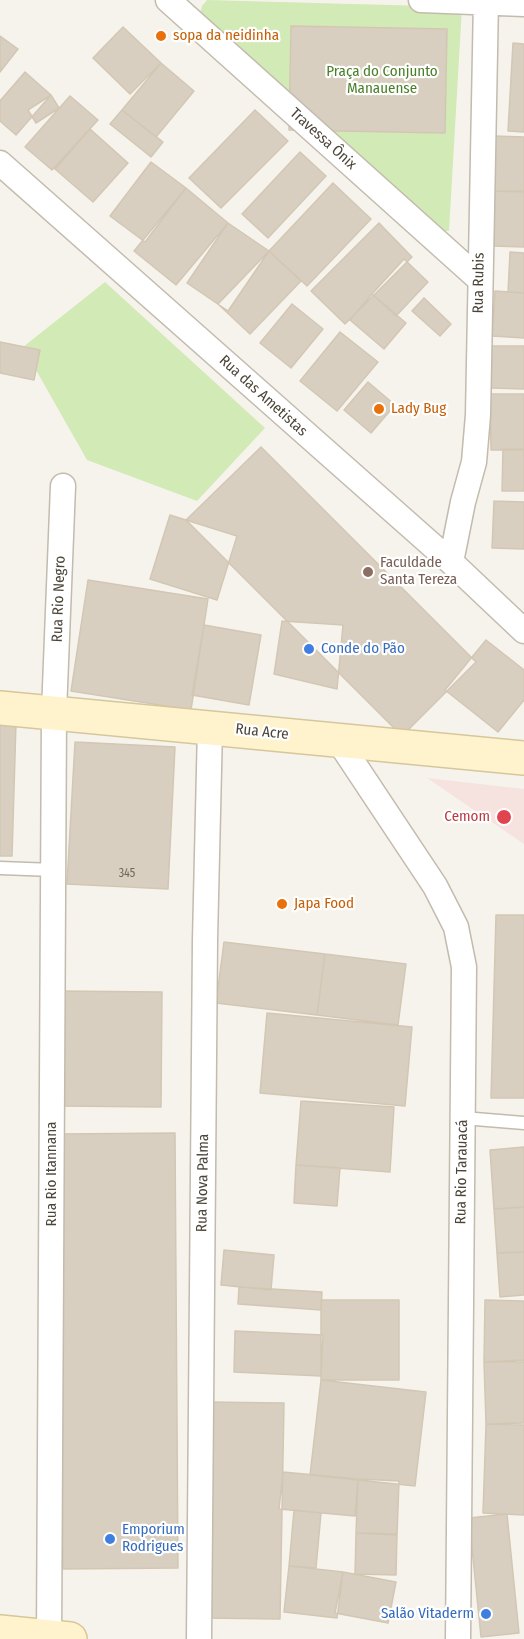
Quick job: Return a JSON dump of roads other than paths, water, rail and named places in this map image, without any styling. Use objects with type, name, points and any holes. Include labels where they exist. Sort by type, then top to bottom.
[{"type":"street","name":"Travessa Ônix","points":[[168,0],[479,279]]},
{"type":"street","points":[[421,0],[524,3]]},
{"type":"street","name":"Rua Rubis","points":[[451,562],[474,462],[478,415],[486,1]]},
{"type":"street","name":"Rua das Ametistas","points":[[0,163],[451,562],[524,631]]},
{"type":"street","name":"Rua Rio Negro","points":[[54,712],[63,486]]},
{"type":"street","name":"Rua Acre","points":[[0,708],[524,758]]},
{"type":"street","name":"Rua Rio Itannana","points":[[54,712],[56,1638]]},
{"type":"street","name":"Rua Nova Palma","points":[[199,1639],[205,952],[210,727]]},
{"type":"street","name":"Rua Rio Tarauacá","points":[[338,740],[435,886],[456,927],[464,967],[458,1639]]},
{"type":"street","points":[[0,1632],[56,1638]]},
{"type":"lane","points":[[0,868],[54,870]]},
{"type":"lane","points":[[463,1118],[524,1123]]},
{"type":"place","name":"sopa da neidinha","points":[[161,36]]},
{"type":"place","name":"Lady Bug","points":[[379,409]]},
{"type":"place","name":"Faculdade Santa Tereza","points":[[368,572]]},
{"type":"place","name":"Conde do Pão","points":[[309,649]]},
{"type":"place","name":"Cemom","points":[[504,817]]},
{"type":"place","name":"Japa Food","points":[[282,904]]},
{"type":"place","name":"Emporium Rodrigues","points":[[110,1539]]},
{"type":"place","name":"Salão Vitaderm","points":[[486,1614]]},
{"type":"park label","name":"Praça do Conjunto Manauense","points":[[382,80]]}]
